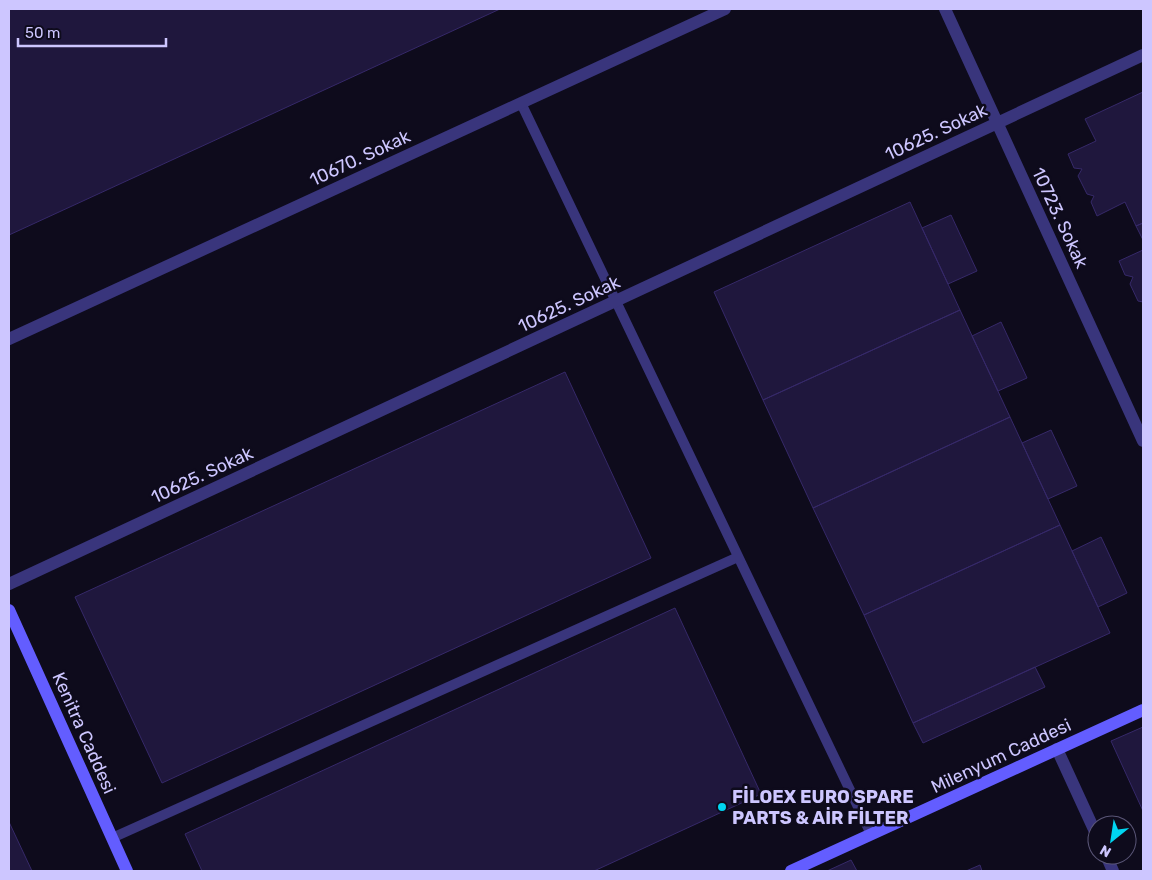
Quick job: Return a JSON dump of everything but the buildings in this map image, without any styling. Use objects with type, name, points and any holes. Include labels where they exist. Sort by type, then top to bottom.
[{"type":"street","name":"10670. Sokak","points":[[9,339],[724,9]]},
{"type":"street","name":"10723. Sokak","points":[[945,9],[1143,441]]},
{"type":"street","name":"10625. Sokak","points":[[9,584],[1143,55]]},
{"type":"street","name":"Kenitra Caddesi","points":[[9,610],[127,871]]},
{"type":"street","name":"Milenyum Caddesi","points":[[791,871],[1143,710]]},
{"type":"street","points":[[1057,749],[1087,815]]},
{"type":"lane","points":[[521,103],[871,834]]},
{"type":"lane","points":[[112,838],[738,557]]},
{"type":"place","name":"FİLOEX EURO SPARE PARTS & AİR FİLTER","points":[[722,807]]}]
